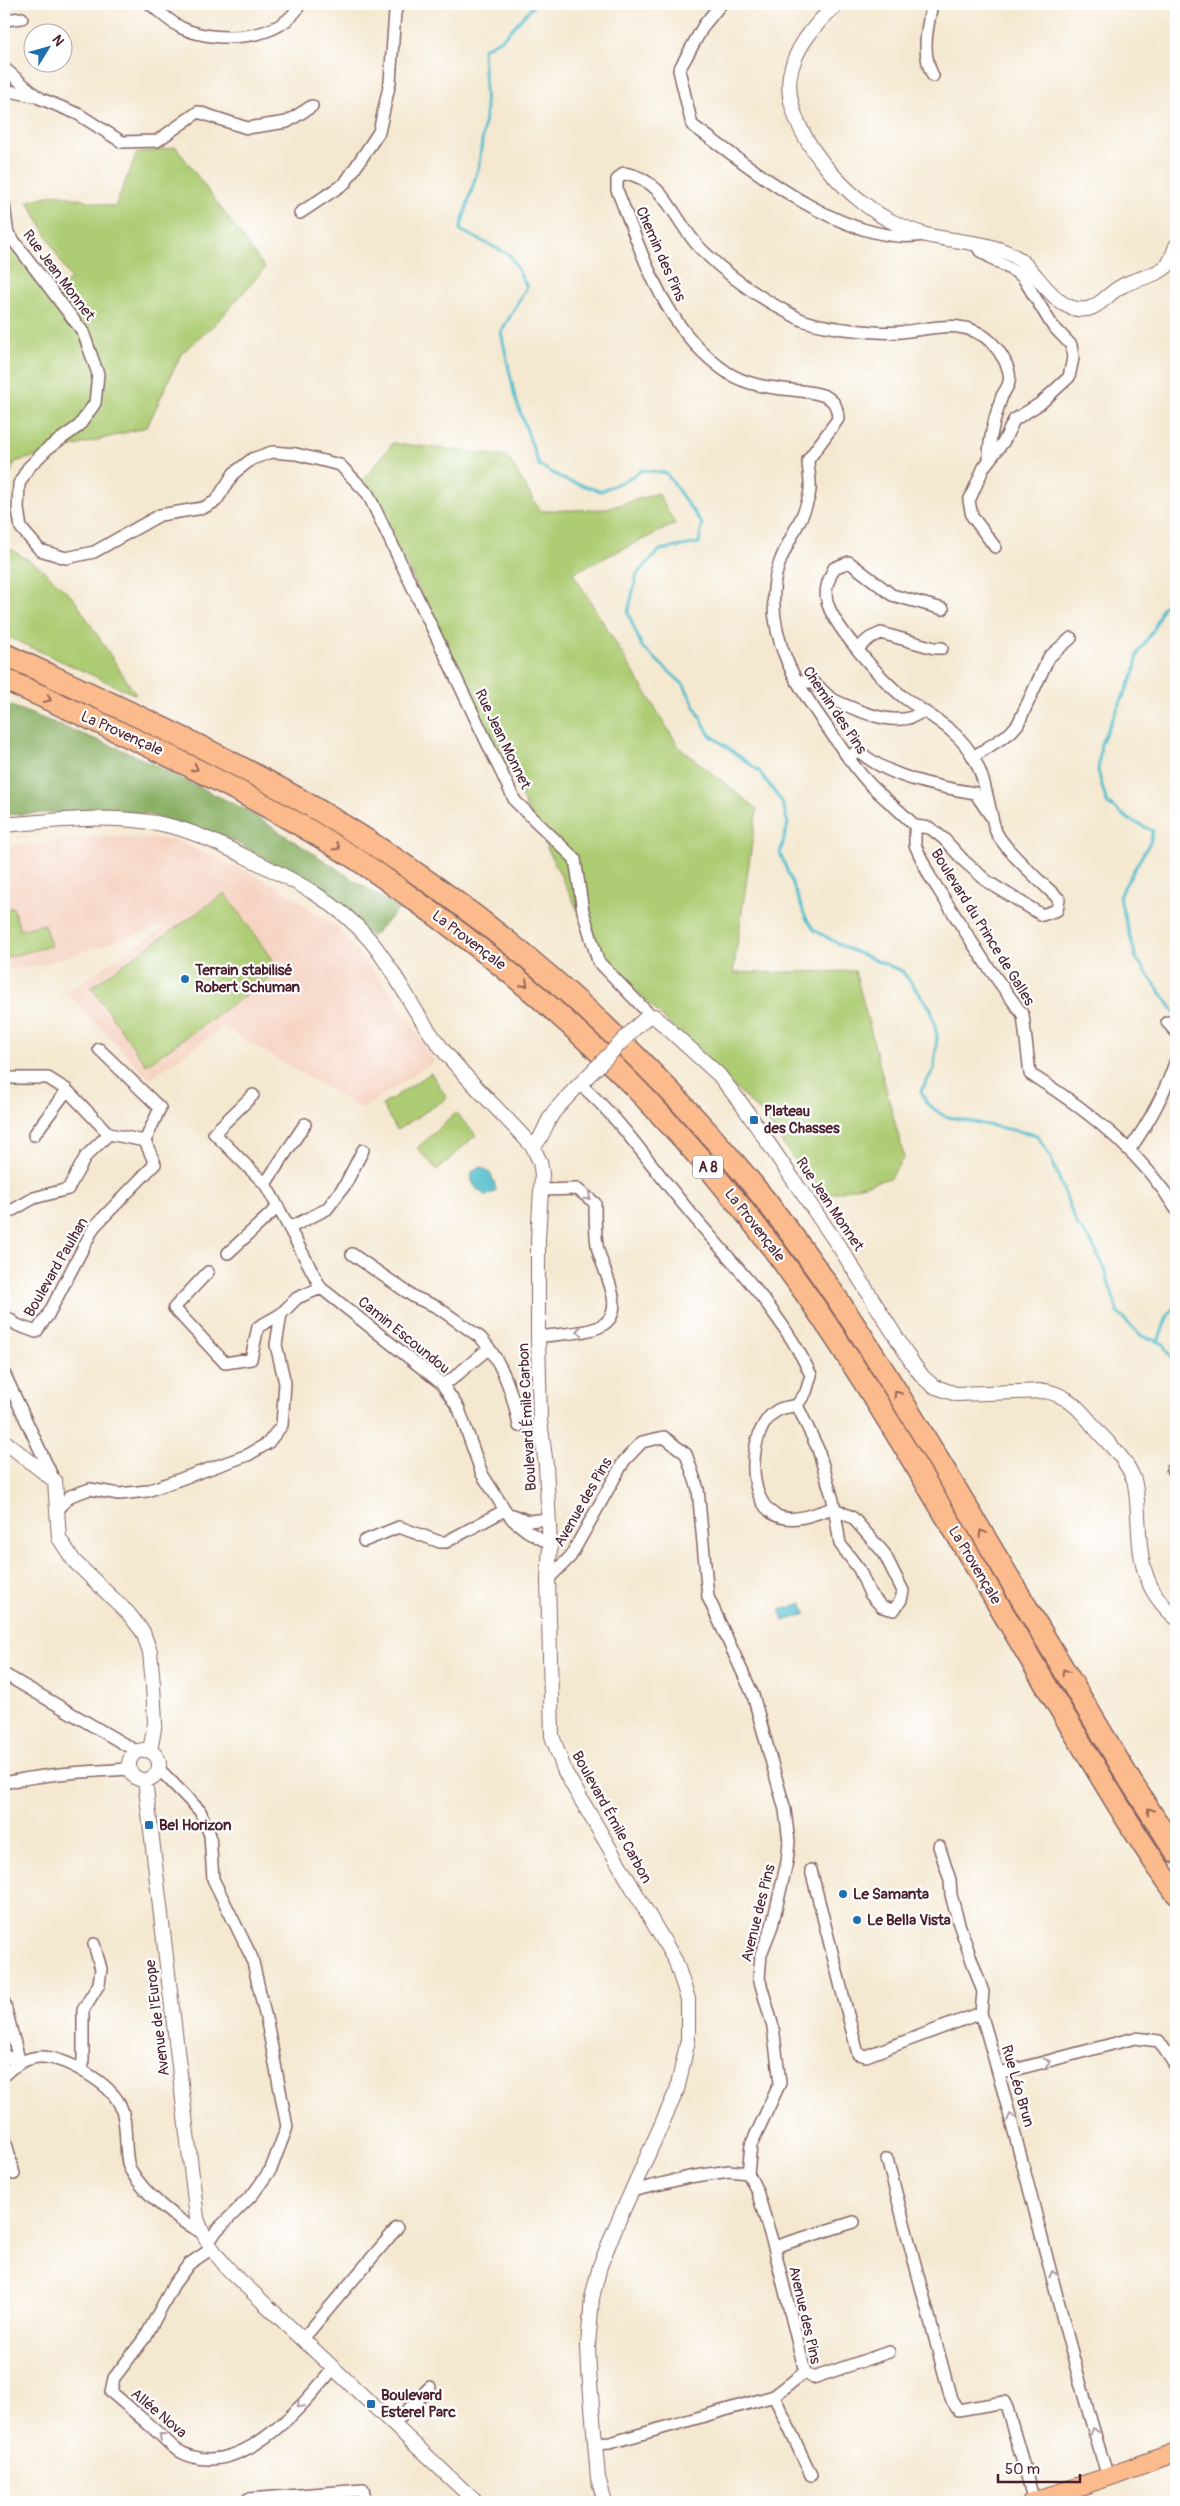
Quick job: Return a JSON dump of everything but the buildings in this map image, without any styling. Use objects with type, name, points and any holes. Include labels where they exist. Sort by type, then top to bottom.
[{"type":"highway","name":"La Provençale","points":[[4,654],[190,740],[362,837],[456,903],[534,962],[594,1016],[670,1091],[744,1174],[804,1252],[856,1327],[1131,1782],[1176,1852]]},
{"type":"highway","name":"La Provençale","points":[[4,679],[172,756],[254,798],[348,854],[446,922],[521,980],[655,1107],[728,1190],[786,1264],[836,1338],[917,1468],[1111,1794],[1176,1893]]},
{"type":"main road","points":[[1032,2502],[1176,2452]]},
{"type":"street","points":[[150,4],[182,28],[204,35],[233,38],[273,28],[286,19],[300,4]]},
{"type":"street","points":[[300,213],[346,183],[379,132],[390,82],[394,12],[399,4]]},
{"type":"street","points":[[721,4],[704,24],[679,70],[692,125],[795,199],[855,226],[871,231],[912,237],[924,235]]},
{"type":"street","points":[[837,4],[824,16],[805,41],[795,61],[790,87],[794,110],[802,131],[814,150],[849,190],[875,212],[924,235],[976,244],[1013,255],[1038,276],[1057,300],[1070,307],[1089,309],[1121,286],[1151,275],[1168,265],[1176,246]]},
{"type":"street","points":[[932,4],[925,48],[927,64],[934,76]]},
{"type":"street","points":[[4,20],[22,18]]},
{"type":"street","points":[[4,68],[39,98]]},
{"type":"street","points":[[4,90],[39,98],[78,114],[122,142],[157,141],[198,112],[247,128],[287,122],[312,106]]},
{"type":"street","name":"Chemin des Pins","points":[[915,826],[876,790],[848,758],[796,681],[782,652],[777,632],[774,589],[784,549],[806,505],[810,489],[808,460],[838,420],[838,409],[828,397],[817,393],[749,384],[737,379],[713,362],[694,344],[681,330],[654,284],[617,190],[617,180],[624,173],[636,175],[650,184],[673,208],[700,248],[722,268],[746,288],[805,321],[841,329],[882,332],[901,332],[942,325],[960,327],[977,332],[990,341],[1000,353],[1009,382],[1000,401],[992,431],[989,458]]},
{"type":"street","name":"Rue Jean Monnet","points":[[4,206],[6,232],[83,332],[98,374],[95,403],[79,426],[47,449],[28,468],[19,484],[18,509],[21,528],[40,550],[66,558],[94,552],[160,515],[203,508],[216,501],[234,473],[252,459],[272,452],[296,454],[340,465],[368,494],[515,802],[575,859],[584,911],[598,961],[650,1016],[659,1018],[710,1067],[743,1106],[844,1254],[923,1377],[933,1386],[956,1394],[1044,1391],[1058,1393],[1081,1410],[1121,1455],[1129,1469],[1136,1492],[1140,1556],[1145,1576],[1164,1608],[1176,1618]]},
{"type":"street","points":[[976,244],[980,251],[1022,276],[1052,325],[1071,345],[1073,358],[1069,377],[1041,403],[1014,420],[1004,441],[989,458],[969,501],[972,516],[995,548]]},
{"type":"street","name":"Boulevard du Prince de Galles","points":[[942,609],[892,594],[849,562],[834,568],[827,582],[827,601],[836,620],[899,694],[946,726],[973,757],[983,780],[996,831],[1028,870],[1059,899],[1057,910],[1042,915],[988,882],[930,828],[915,826],[915,845],[930,874],[986,964],[1022,1015],[1030,1074],[1058,1091],[1130,1150],[1176,1209]]},
{"type":"street","points":[[858,648],[870,638],[881,634],[934,648],[942,648]]},
{"type":"street","points":[[973,757],[1010,733],[1018,724],[1049,657],[1070,638]]},
{"type":"street","points":[[796,681],[812,682],[832,698],[873,716],[907,720],[916,717],[922,711]]},
{"type":"street","points":[[848,758],[858,750],[870,761],[923,784],[976,793],[994,821]]},
{"type":"street","points":[[4,825],[76,820],[141,822],[170,826],[202,836],[284,875],[310,890],[333,906],[368,938],[380,953],[420,1019],[442,1048],[533,1147],[538,1142],[552,1115],[596,1067],[635,1028],[650,1016]]},
{"type":"street","points":[[1167,1022],[1176,1032]]},
{"type":"street","points":[[4,1078],[48,1078],[68,1090],[109,1134],[145,1141],[160,1108],[98,1049]]},
{"type":"street","points":[[1130,1150],[1155,1112],[1176,1060]]},
{"type":"street","points":[[580,1084],[638,1144],[663,1180],[758,1292],[799,1350],[811,1375],[806,1392],[797,1405],[778,1410],[766,1422],[754,1448],[754,1475],[760,1496],[778,1517],[793,1519],[833,1508],[853,1518],[884,1552],[903,1591],[901,1600],[894,1610],[882,1607],[870,1594],[858,1569],[840,1544],[833,1508],[818,1449],[797,1405]]},
{"type":"street","points":[[34,1135],[68,1090]]},
{"type":"street","points":[[208,1272],[174,1308],[225,1362],[251,1359],[258,1327],[281,1314],[296,1298],[321,1288],[265,1184],[214,1133],[253,1095]]},
{"type":"street","points":[[265,1184],[305,1124]]},
{"type":"street","points":[[4,1216],[34,1198],[68,1189],[86,1156],[109,1134]]},
{"type":"street","name":"Boulevard Paulhan","points":[[4,1315],[17,1325],[36,1332],[48,1315],[94,1227],[155,1164],[145,1141]]},
{"type":"street","name":"Boulevard Émile Carbon","points":[[533,1147],[540,1162],[542,1190],[538,1239],[538,1337],[540,1421],[550,1544],[548,1579],[552,1736],[565,1772],[676,1962],[688,1999],[688,2040],[676,2090],[600,2266],[592,2298],[588,2345],[598,2478],[605,2502]]},
{"type":"street","points":[[289,1228],[327,1209],[345,1185],[363,1150]]},
{"type":"street","points":[[538,1337],[597,1328],[608,1322],[613,1311],[614,1295],[605,1274],[597,1246],[594,1203],[577,1189],[542,1190]]},
{"type":"street","points":[[228,1253],[278,1207]]},
{"type":"street","points":[[352,1254],[414,1297],[437,1306],[481,1338],[501,1369],[515,1405],[519,1426]]},
{"type":"street","name":"Camin Escoundou","points":[[321,1288],[442,1384],[459,1409],[482,1474],[506,1510],[513,1520],[527,1531],[550,1544]]},
{"type":"street","points":[[58,1510],[70,1496],[90,1489],[119,1494],[147,1490],[248,1455],[268,1443],[282,1425],[285,1383],[276,1346],[281,1314]]},
{"type":"street","points":[[442,1384],[451,1380],[489,1348]]},
{"type":"street","points":[[4,1373],[55,1481],[59,1538],[74,1561],[128,1613],[143,1632],[150,1652],[155,1723],[143,1751],[130,1759],[129,1769],[135,1778],[145,1780],[154,1777],[159,1769],[159,1760],[143,1751],[4,1674]]},
{"type":"street","name":"Avenue des Pins","points":[[548,1579],[570,1557],[624,1461],[642,1442],[664,1437],[686,1454],[698,1489],[708,1597],[753,1695],[785,1810],[789,1842],[772,1926],[761,1954],[758,1978],[773,2027],[780,2083],[751,2145],[748,2173],[757,2191],[774,2247],[806,2372],[774,2396],[610,2443],[595,2444]]},
{"type":"street","points":[[4,1441],[55,1481]]},
{"type":"street","points":[[364,1541],[399,1527],[440,1542],[446,1542],[506,1510],[528,1521],[549,1519]]},
{"type":"street","points":[[4,1783],[30,1777],[83,1770],[129,1769]]},
{"type":"street","points":[[159,1769],[200,1811],[210,1835],[213,1879],[252,1958],[268,2027],[287,2128],[271,2169],[254,2194],[207,2242]]},
{"type":"street","name":"Avenue de l'Europe","points":[[145,1780],[196,2218],[207,2242]]},
{"type":"street","name":"Rue Léo Brun","points":[[939,1846],[950,1880],[951,1895],[959,1924],[983,1992],[981,2013],[1000,2074],[1089,2415],[1108,2477]]},
{"type":"street","points":[[811,1870],[858,2054],[866,2056],[981,2013]]},
{"type":"street","points":[[80,2069],[83,2061],[83,2010],[99,1984],[100,1968],[94,1944]]},
{"type":"street","points":[[4,2002],[20,2063]]},
{"type":"street","points":[[1000,2074],[1135,2038],[1160,2041],[1176,2067]]},
{"type":"street","points":[[4,2055],[20,2063]]},
{"type":"street","points":[[4,2075],[13,2066],[40,2057],[80,2069],[112,2093],[120,2105],[125,2126],[129,2168],[172,2215],[207,2242],[231,2272],[471,2501]]},
{"type":"street","points":[[4,2135],[14,2174]]},
{"type":"street","points":[[887,2159],[951,2400],[958,2410],[1004,2402],[1032,2502]]},
{"type":"street","points":[[632,2191],[709,2174],[729,2171],[748,2173]]},
{"type":"street","points":[[774,2247],[854,2222]]},
{"type":"street","points":[[302,2340],[397,2228]]},
{"type":"street","name":"Allée Nova","points":[[207,2242],[174,2284],[146,2336],[114,2378],[111,2392],[177,2450],[197,2457],[222,2459],[235,2456],[255,2445],[293,2412],[333,2369]]},
{"type":"street","points":[[806,2372],[813,2378],[889,2352]]},
{"type":"street","points":[[393,2425],[430,2387]]},
{"type":"street","points":[[774,2396],[811,2475]]},
{"type":"street","points":[[248,2499],[363,2490],[366,2502]]},
{"type":"shaded area","points":[[92,837],[173,839],[274,884],[334,925],[390,991],[434,1061],[362,1109],[223,1027],[149,1079],[67,992],[169,924],[44,964],[4,971],[4,847]]},
{"type":"green space","points":[[176,147],[265,268],[218,321],[181,354],[147,427],[15,462],[4,487],[4,235],[45,293],[71,280],[28,201],[56,194],[115,207],[137,153]]},
{"type":"green space","points":[[393,443],[507,456],[540,511],[606,509],[658,493],[675,524],[573,573],[679,747],[757,809],[733,973],[855,971],[904,1157],[890,1178],[820,1197],[762,1114],[601,957],[364,479]]},
{"type":"green space","points":[[4,545],[41,568],[74,599],[136,695],[4,635]]},
{"type":"green space","points":[[4,703],[130,753],[246,810],[399,909],[372,937],[319,890],[232,840],[146,814],[60,812],[4,815]]},
{"type":"green space","name":"Terrain stabilisé Robert Schuman","points":[[225,893],[280,971],[146,1065],[91,987]]},
{"type":"green space","points":[[13,907],[20,930],[44,924],[51,946],[4,958],[4,910]]},
{"type":"green space","points":[[431,1073],[447,1098],[397,1130],[382,1105]]},
{"type":"green space","points":[[456,1113],[476,1135],[437,1170],[417,1148]]},
{"type":"water","points":[[481,1167],[490,1174],[496,1191],[486,1196],[477,1188],[472,1179],[473,1171]]},
{"type":"water","points":[[802,1603],[806,1614],[783,1621],[780,1610]]},
{"type":"waterway","points":[[535,4],[503,38],[483,49],[486,110],[479,165],[460,230],[510,255],[527,287],[501,332],[515,397],[539,465],[565,480],[601,491],[626,480],[642,470],[666,473],[702,524],[699,543],[660,550],[637,574],[628,613],[642,647],[684,685],[709,734],[759,771],[782,802],[788,824],[780,853],[806,918],[814,930],[846,948],[902,971],[931,1009],[937,1036],[934,1069],[921,1091],[927,1104],[944,1116],[1037,1135],[1051,1158],[1077,1225],[1090,1240],[1104,1267],[1118,1313],[1140,1335],[1164,1344],[1176,1366]]},
{"type":"waterway","points":[[1176,595],[1162,608],[1154,629],[1138,653],[1134,674],[1101,743],[1098,771],[1107,803],[1130,820],[1153,831],[1150,842],[1119,896],[1136,958],[1176,1014]]},
{"type":"waterway","points":[[1158,1342],[1167,1317],[1176,1304]]},
{"type":"place","name":"Terrain stabilisé Robert Schuman","points":[[185,979]]},
{"type":"place","name":"Plateau des Chasses","points":[[754,1120]]},
{"type":"place","name":"Bel Horizon","points":[[149,1825]]},
{"type":"place","name":"Le Samanta","points":[[843,1894]]},
{"type":"place","name":"Le Bella Vista","points":[[857,1920]]},
{"type":"place","name":"Boulevard Esterel Parc","points":[[371,2404]]}]
